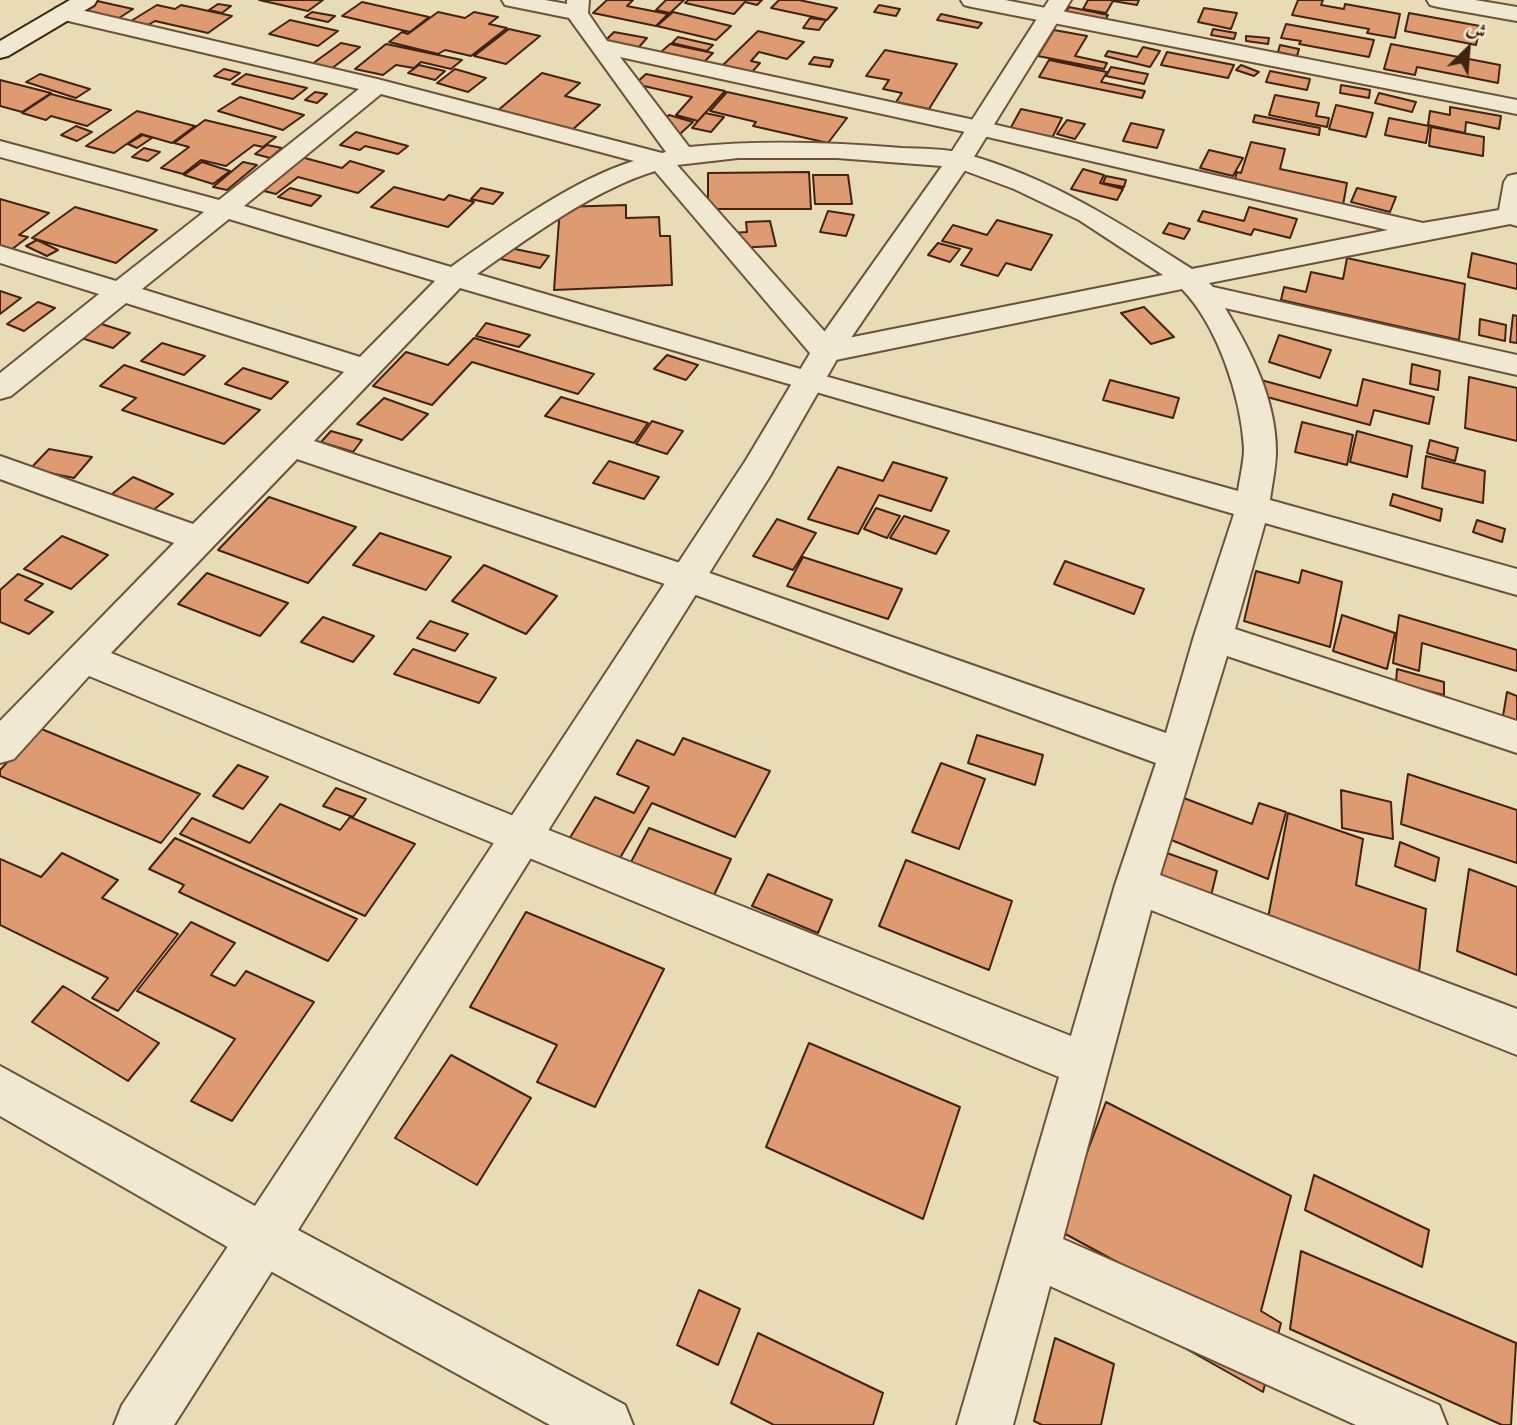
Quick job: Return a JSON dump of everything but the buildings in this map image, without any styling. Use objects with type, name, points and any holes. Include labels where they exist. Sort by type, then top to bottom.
[{"type":"street","points":[[0,51],[86,0]]},
{"type":"street","points":[[513,0],[578,7],[599,46],[670,157],[818,367]]},
{"type":"street","points":[[972,0],[1055,8],[1517,107]]},
{"type":"street","points":[[1438,0],[1517,14]]},
{"type":"street","points":[[142,1425],[758,468],[818,367],[959,160],[1055,8]]},
{"type":"street","points":[[64,13],[670,157]]},
{"type":"street","points":[[599,46],[979,128],[1425,231]]},
{"type":"street","points":[[0,388],[377,86]]},
{"type":"street","points":[[0,149],[224,209],[455,276],[818,367],[1253,506],[1517,582]]},
{"type":"street","points":[[0,747],[83,658],[455,276],[521,231],[591,190],[628,172],[670,157],[738,150],[837,150],[959,160],[1023,183],[1088,214],[1196,287],[1517,365]]},
{"type":"street","points":[[818,367],[1196,287],[1425,231],[1514,217],[1517,182]]},
{"type":"street","points":[[0,254],[367,369]]},
{"type":"street","points":[[985,1425],[1136,885],[1179,754],[1212,636],[1253,506],[1260,450],[1252,397],[1234,348],[1196,287]]},
{"type":"street","points":[[290,445],[686,578],[1179,754]]},
{"type":"street","points":[[0,467],[198,539]]},
{"type":"street","points":[[1212,636],[1517,737]]},
{"type":"street","points":[[83,658],[520,838],[1084,1064]]},
{"type":"street","points":[[1136,885],[1517,1032]]},
{"type":"street","points":[[0,1090],[263,1239],[605,1425]]},
{"type":"street","points":[[1034,1252],[1419,1425]]}]
